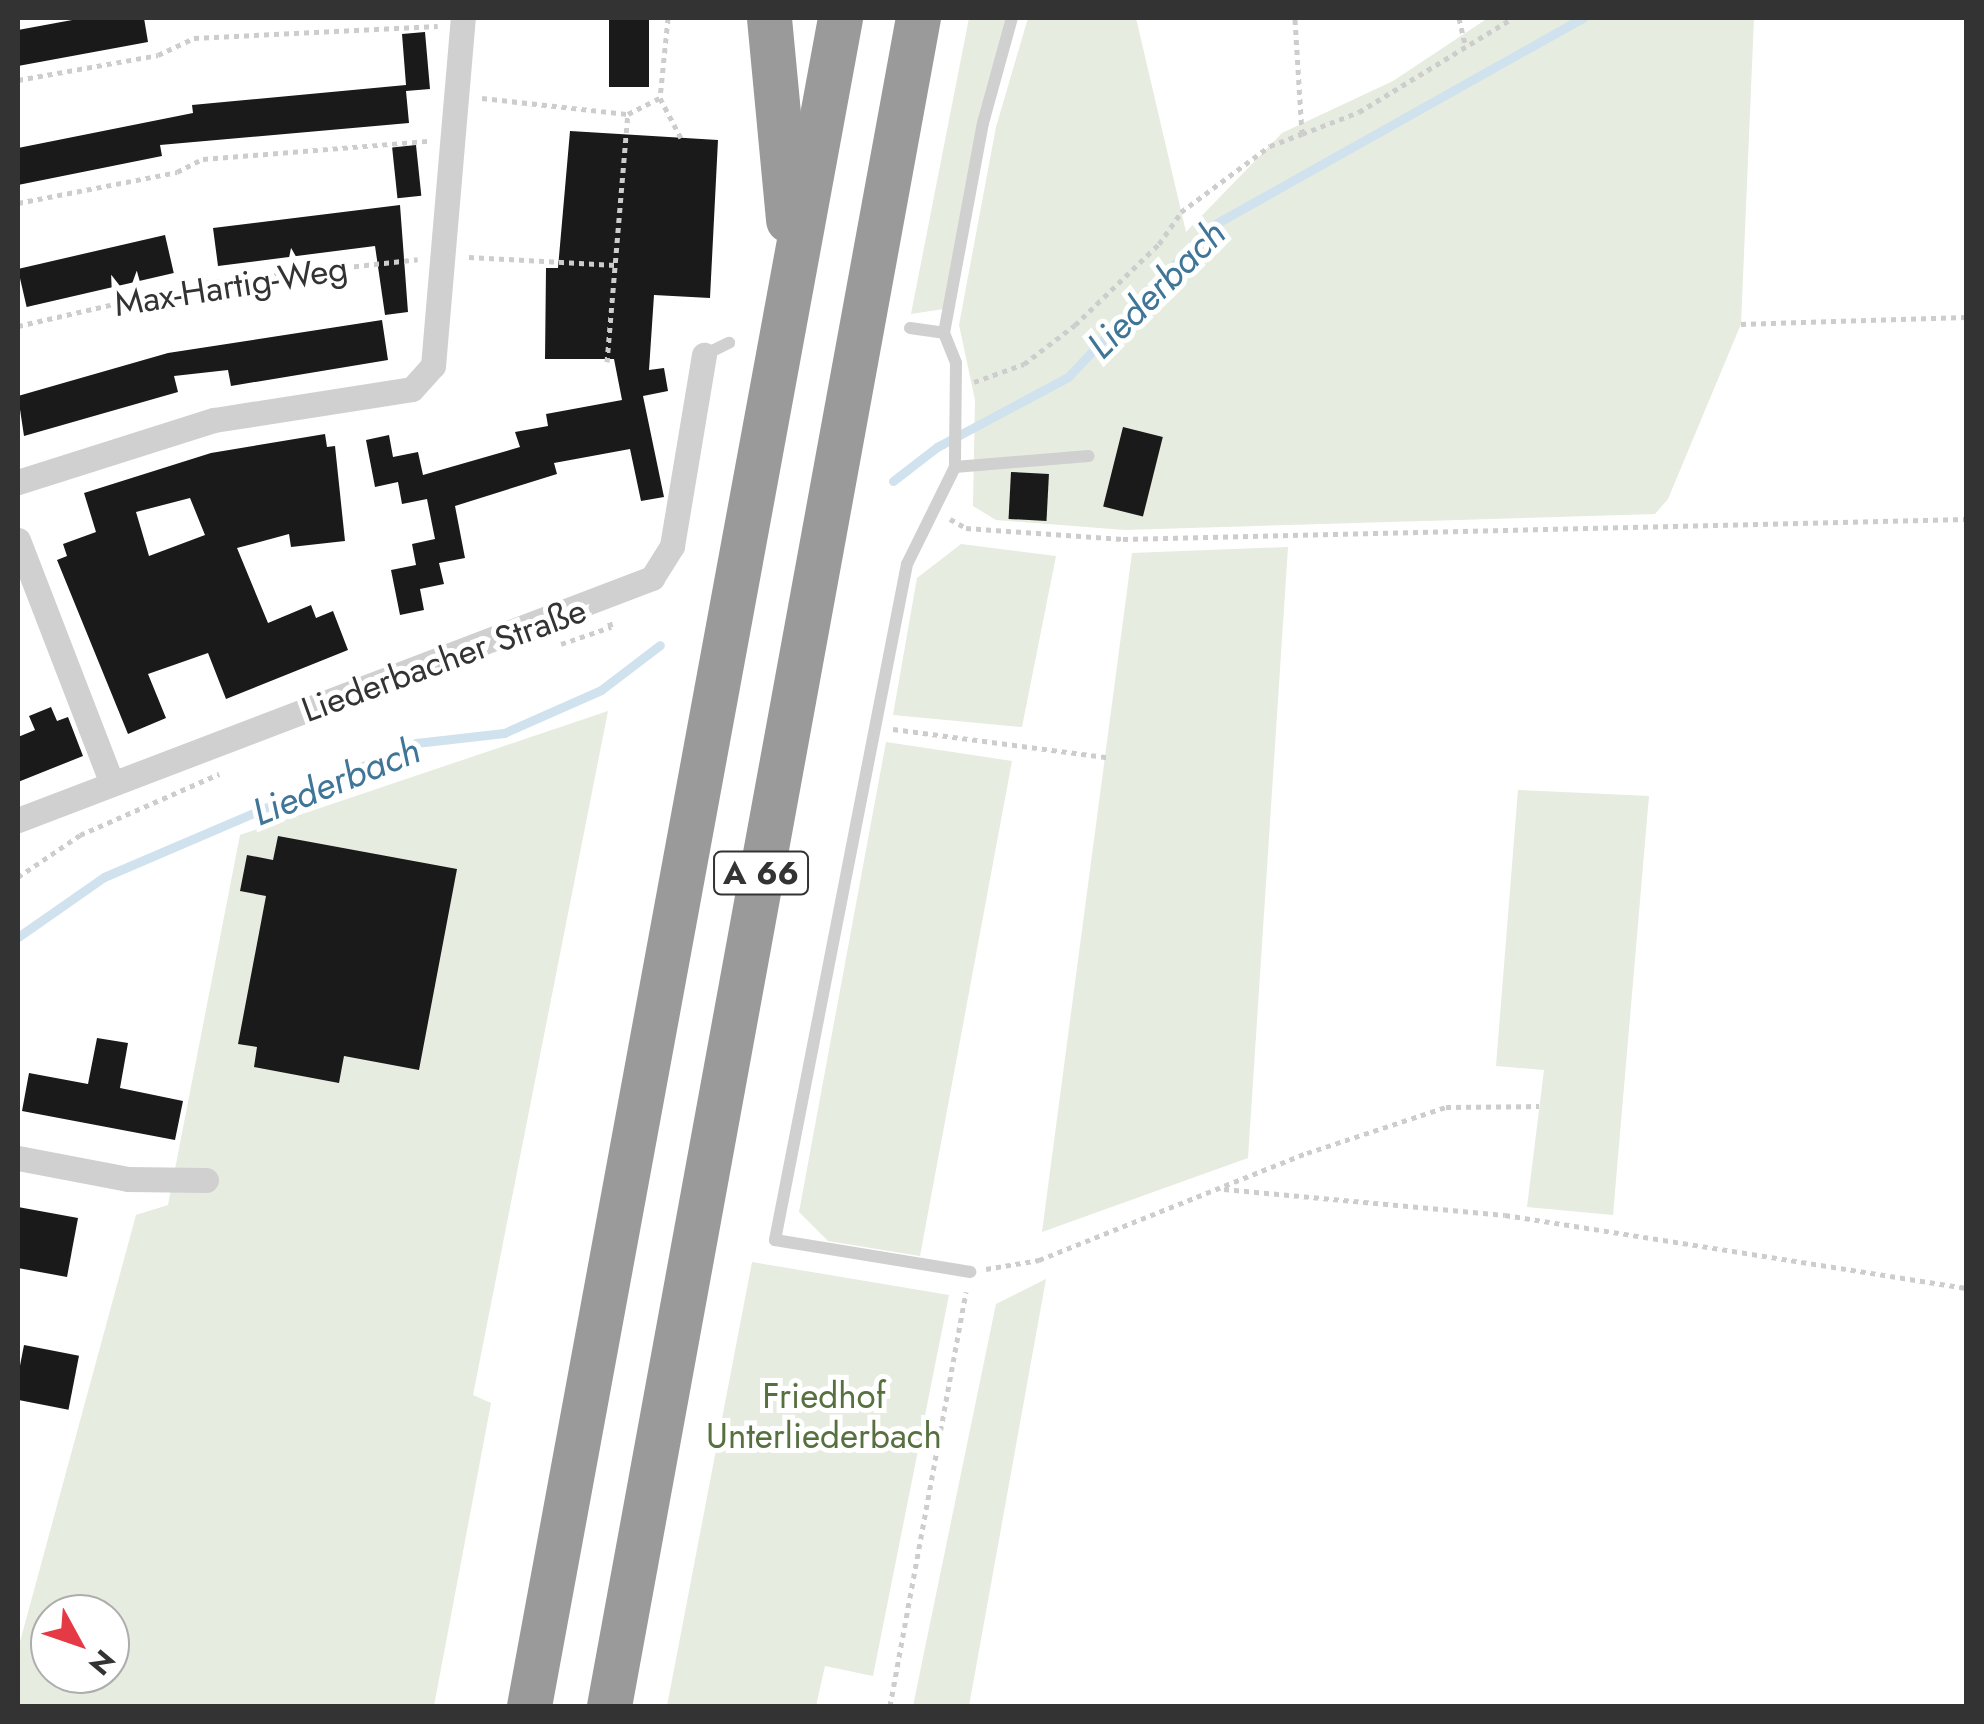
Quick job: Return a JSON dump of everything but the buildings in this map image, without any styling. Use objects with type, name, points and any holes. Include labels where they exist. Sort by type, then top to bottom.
[{"type":"highway","points":[[769,18],[793,272]]},
{"type":"highway","name":"A 66","points":[[529,1706],[840,18]]},
{"type":"highway","name":"A 66","points":[[609,1706],[918,25]]},
{"type":"street","points":[[18,482],[214,420],[412,389],[433,366],[457,138],[463,21]]},
{"type":"street","name":"Liederbacher Straße","points":[[18,820],[111,781],[605,601],[652,578],[672,546],[704,354]]},
{"type":"street","points":[[18,540],[111,781]]},
{"type":"street","points":[[18,1158],[128,1179],[206,1180]]},
{"type":"lane","points":[[970,1272],[775,1240],[907,564],[939,513],[956,463],[961,384],[944,333],[982,123],[1012,18]]},
{"type":"lane","points":[[910,328],[944,333]]},
{"type":"lane","points":[[704,354],[728,343]]},
{"type":"lane","points":[[956,463],[1089,456]]},
{"type":"path","points":[[668,18],[660,98],[681,138]]},
{"type":"path","points":[[1295,18],[1302,134]]},
{"type":"path","points":[[1459,18],[1465,45]]},
{"type":"path","points":[[961,384],[1024,364],[1159,244],[1180,212],[1270,146],[1359,112],[1513,18]]},
{"type":"path","points":[[18,80],[158,55],[194,38],[463,21]]},
{"type":"path","points":[[460,95],[628,114],[660,98]]},
{"type":"path","points":[[607,362],[628,114]]},
{"type":"path","points":[[18,203],[177,172],[202,159],[457,138]]},
{"type":"path","name":"Max-Hartig-Weg","points":[[18,326],[205,284],[446,256],[615,265]]},
{"type":"path","points":[[1741,324],[1966,316]]},
{"type":"path","points":[[939,513],[966,528],[1123,539],[1966,518]]},
{"type":"path","points":[[556,645],[610,627],[605,601]]},
{"type":"path","points":[[875,727],[1107,757]]},
{"type":"path","points":[[18,876],[80,835],[236,766]]},
{"type":"path","points":[[890,1706],[970,1272],[1039,1260],[1221,1188],[1446,1107],[1539,1106]]},
{"type":"path","points":[[1221,1188],[1505,1215],[1966,1288]]},
{"type":"green space","points":[[969,18],[1012,18],[944,309],[911,314]]},
{"type":"green space","points":[[1028,18],[1136,18],[1186,232],[1282,133],[1393,81],[1488,18],[1754,18],[1741,324],[1668,499],[1655,514],[1125,530],[996,520],[973,506],[975,400],[959,325],[996,127]]},
{"type":"green space","points":[[961,544],[1056,556],[1022,727],[893,715],[917,578]]},
{"type":"green space","points":[[1288,547],[1248,1158],[1042,1232],[1132,553]]},
{"type":"green space","points":[[608,711],[473,1395],[491,1403],[434,1706],[18,1706],[18,1649],[30,1605],[30,1694],[130,1694],[130,1594],[33,1594],[136,1215],[168,1205],[240,835]]},
{"type":"green space","points":[[886,742],[1012,761],[920,1256],[828,1241],[799,1212]]},
{"type":"green space","points":[[1518,790],[1649,796],[1613,1215],[1527,1207],[1544,1070],[1496,1066]]},
{"type":"green space","name":"Friedhof Unterliederbach","points":[[752,1262],[949,1295],[873,1676],[825,1666],[816,1706],[667,1706]]},
{"type":"green space","points":[[1046,1279],[969,1706],[913,1706],[996,1304]]},
{"type":"waterway","name":"Liederbach","points":[[893,481],[937,447],[1068,377],[1210,227],[1583,18]]},
{"type":"waterway","name":"Liederbach","points":[[18,937],[104,877],[416,743],[504,733],[601,690],[660,645]]}]
